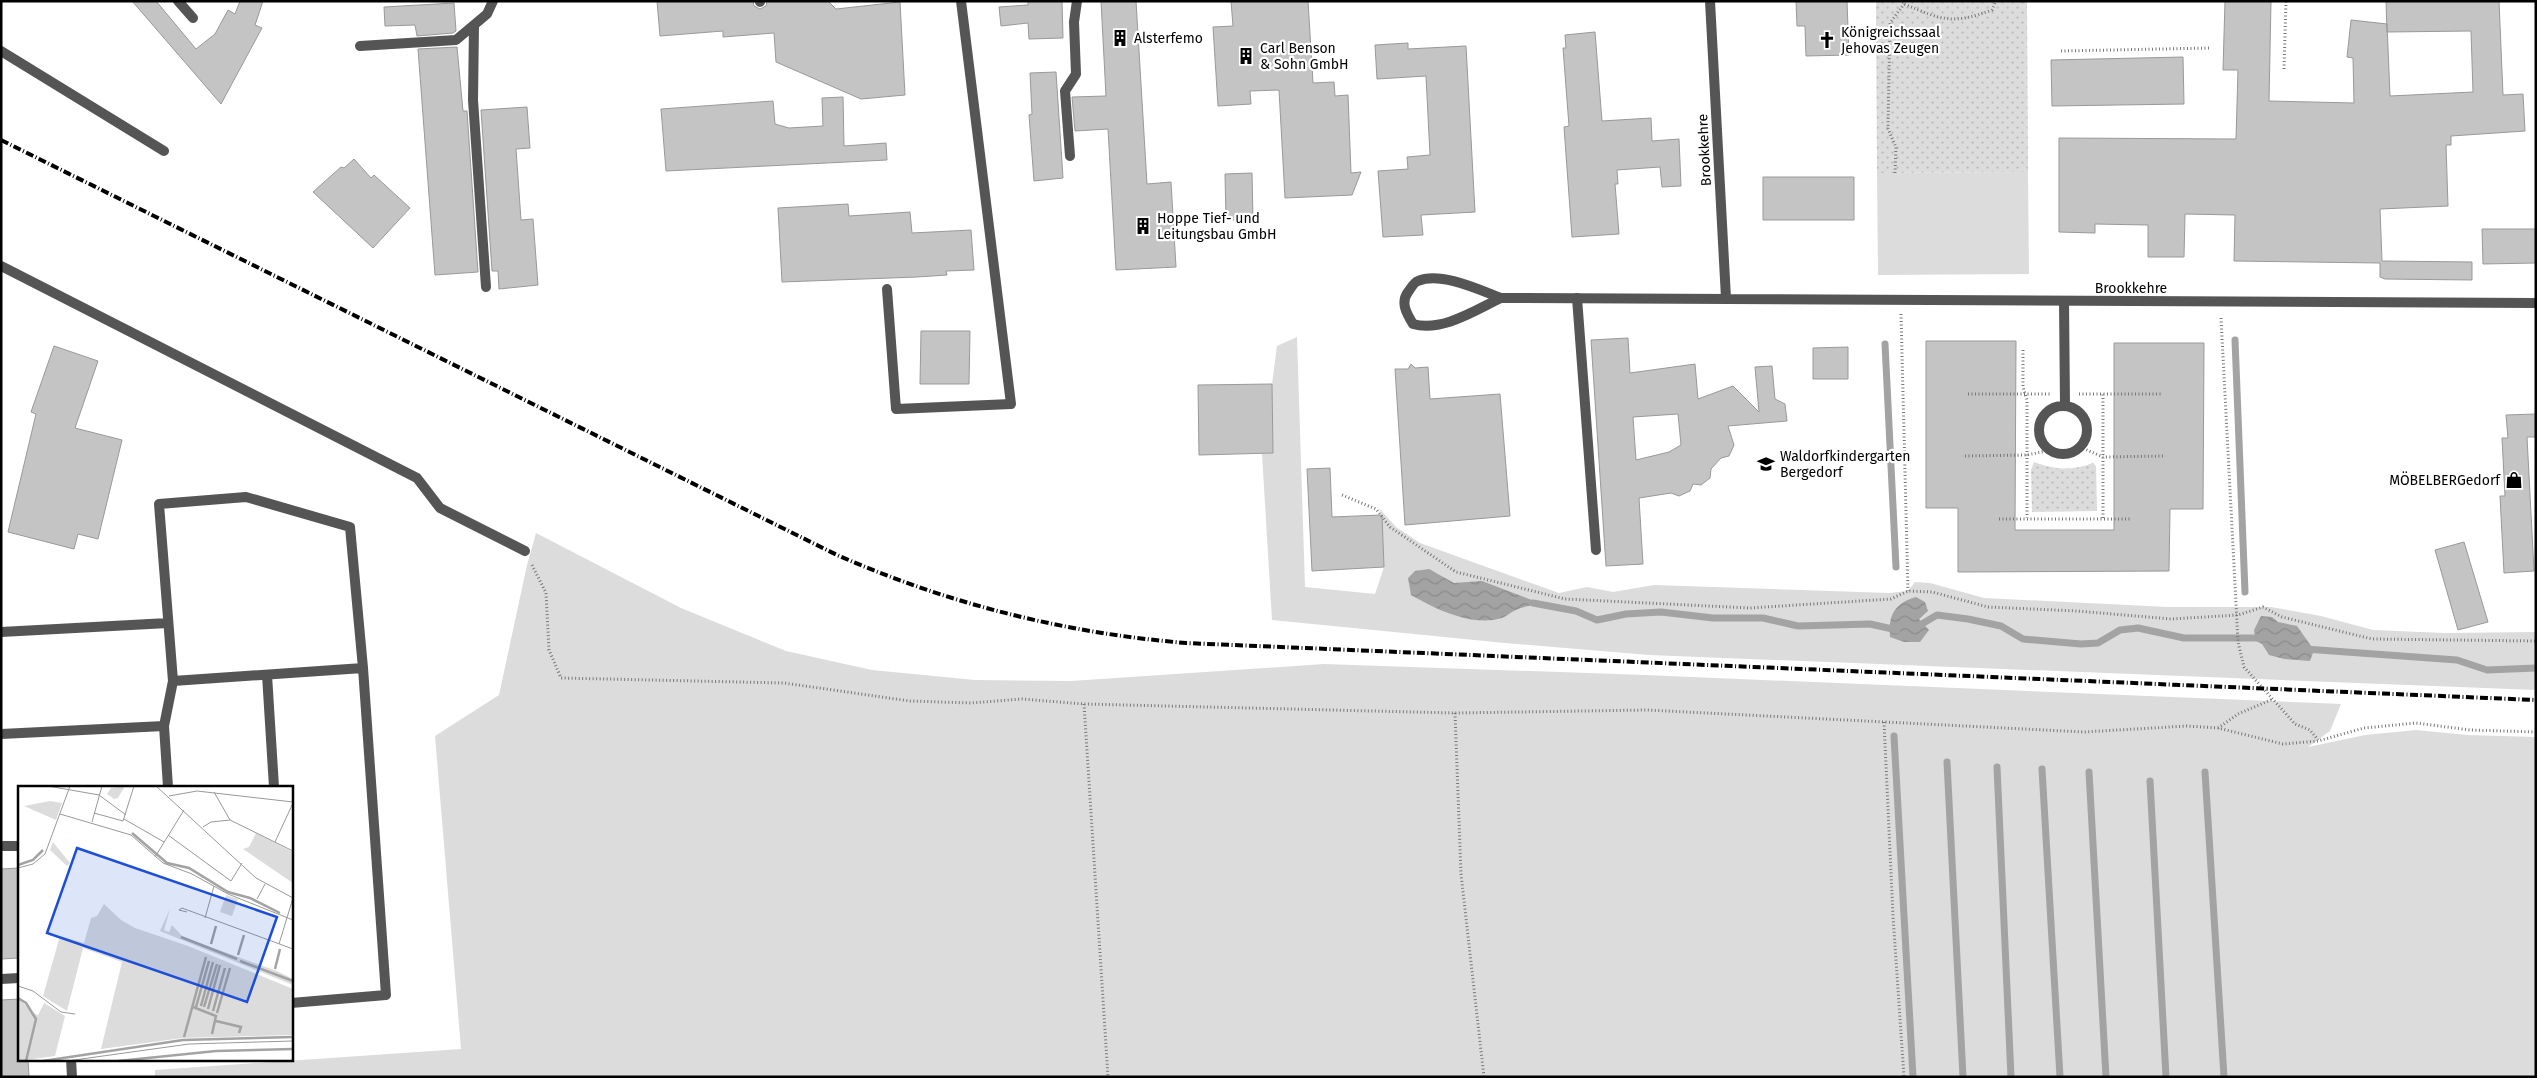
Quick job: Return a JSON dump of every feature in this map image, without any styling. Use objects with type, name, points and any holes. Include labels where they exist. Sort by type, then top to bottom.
[{"type":"street","points":[[178,1],[193,18]]},
{"type":"street","points":[[360,46],[456,40],[487,14],[493,1]]},
{"type":"street","points":[[888,289],[896,409],[1011,404],[961,1]]},
{"type":"street","points":[[1070,156],[1066,90],[1076,74],[1074,22],[1077,1]]},
{"type":"street","name":"Brookkehre","points":[[1710,1],[1726,298]]},
{"type":"street","points":[[474,25],[473,100],[486,287]]},
{"type":"street","points":[[1,51],[164,151]]},
{"type":"street","points":[[1,266],[417,478],[440,508],[525,551]]},
{"type":"street","name":"Brookkehre","points":[[1501,298],[1444,324],[1426,328],[1414,324],[1404,310],[1406,295],[1416,281],[1431,277],[1452,281],[1501,298],[2536,304]]},
{"type":"street","points":[[1577,298],[1596,550]]},
{"type":"street","points":[[2064,301],[2065,406]]},
{"type":"street","points":[[2065,406],[2079,412],[2084,418],[2087,434],[2080,447],[2066,454],[2050,450],[2041,438],[2041,423],[2050,410],[2065,406]]},
{"type":"street","points":[[168,786],[164,726],[173,681],[159,504],[246,497],[350,527],[363,668],[386,995],[292,1003]]},
{"type":"street","points":[[1,632],[168,623]]},
{"type":"street","points":[[173,681],[363,668]]},
{"type":"street","points":[[267,675],[274,786]]},
{"type":"street","points":[[1,734],[164,726]]},
{"type":"street","points":[[1,846],[18,846]]},
{"type":"street","points":[[1,979],[18,978]]},
{"type":"street","points":[[71,1060],[72,1077]]},
{"type":"path","points":[[1896,173],[1896,147],[1888,129],[1890,23],[1903,3],[1938,19],[1969,19],[1992,10],[1996,1]]},
{"type":"path","points":[[2284,69],[2286,1]]},
{"type":"path","points":[[2061,51],[2211,48]]},
{"type":"path","points":[[1900,300],[1908,591]]},
{"type":"path","points":[[2220,302],[2238,642],[2244,667],[2295,724],[2310,730],[2318,741]]},
{"type":"path","points":[[2023,350],[2024,387],[2027,400],[2027,518]]},
{"type":"path","points":[[2103,394],[2103,518]]},
{"type":"path","points":[[2080,447],[2103,457],[2164,456]]},
{"type":"path","points":[[1965,456],[2027,455],[2050,450]]},
{"type":"path","points":[[1342,495],[1376,509],[1390,527],[1456,572],[1565,599],[1750,608],[1891,599],[1908,591],[1932,592],[1988,607],[2170,618],[2238,616],[2263,607],[2282,617],[2372,639],[2536,641]]},
{"type":"path","points":[[2000,519],[2130,519]]},
{"type":"path","points":[[525,551],[546,593],[549,650],[561,678],[784,683],[910,701],[971,703],[1022,699],[1084,704],[1455,714],[1647,710],[2084,732],[2187,726],[2218,728],[2283,744],[2318,741],[2364,728],[2416,723],[2470,730],[2536,732]]},
{"type":"path","points":[[2218,728],[2238,714],[2274,699]]},
{"type":"path","points":[[1084,704],[1108,1077]]},
{"type":"path","points":[[1455,714],[1461,874],[1484,1077]]},
{"type":"path","points":[[1884,722],[1893,916],[1904,1077]]},
{"type":"shaded area","points":[[1876,1],[2027,1],[2028,172],[1877,173]]},
{"type":"shaded area","points":[[2028,172],[2029,274],[1878,275],[1877,173]]},
{"type":"shaded area","points":[[1297,337],[1305,587],[1375,594],[1384,567],[1382,515],[1379,508],[1396,527],[1420,543],[1559,593],[1587,587],[1613,592],[1654,585],[1889,593],[1908,591],[1915,582],[1930,583],[1984,598],[2168,607],[2271,607],[2321,616],[2373,630],[2444,633],[2536,632],[2536,690],[1649,655],[1272,620],[1262,454],[1273,453],[1272,384],[1277,346]]},
{"type":"shaded area","points":[[2034,462],[2049,467],[2064,468],[2093,463],[2096,466],[2097,511],[2032,512],[2031,470]]},
{"type":"shaded area","points":[[536,533],[681,608],[786,651],[872,670],[975,680],[1071,681],[1324,664],[1645,675],[2341,704],[2330,731],[2308,747],[2365,735],[2416,730],[2468,735],[2536,737],[2536,1077],[155,1077],[155,1070],[461,1049],[435,736],[499,695],[527,565]]},
{"type":"water","points":[[1429,569],[1454,583],[1482,581],[1542,604],[1531,605],[1502,618],[1491,620],[1467,619],[1455,616],[1411,595],[1408,578],[1415,571]]},
{"type":"water","points":[[1916,597],[1925,602],[1928,611],[1919,619],[1929,630],[1920,642],[1904,642],[1890,637],[1890,622],[1894,611],[1898,606]]},
{"type":"water","points":[[2261,616],[2272,617],[2278,622],[2297,626],[2314,650],[2310,661],[2284,659],[2269,655],[2262,644],[2256,641],[2254,630]]},
{"type":"building","points":[[132,1],[156,1],[196,49],[215,34],[228,10],[235,14],[240,1],[263,1],[255,25],[262,28],[221,104]]},
{"type":"building","points":[[657,1],[753,1],[754,6],[760,9],[766,6],[767,1],[828,1],[836,9],[900,2],[905,95],[861,99],[776,62],[774,33],[723,37],[723,31],[660,36]]},
{"type":"building","points":[[1028,1],[1062,1],[1063,38],[1029,39],[1028,23],[1001,26],[999,7],[1028,5]]},
{"type":"building","points":[[1101,1],[1136,1],[1147,184],[1171,182],[1176,267],[1116,270],[1108,129],[1075,131],[1072,97],[1106,96]]},
{"type":"building","points":[[1231,1],[1308,1],[1313,83],[1334,82],[1335,96],[1348,95],[1351,173],[1361,172],[1352,195],[1285,198],[1279,90],[1250,91],[1251,104],[1218,106],[1213,27],[1233,26]]},
{"type":"building","name":"Königreichssaal Jehovas Zeugen","points":[[1796,1],[1847,1],[1849,55],[1806,56],[1805,26],[1797,26]]},
{"type":"building","points":[[2225,1],[2271,1],[2269,101],[2354,103],[2353,58],[2347,57],[2351,20],[2387,24],[2386,1],[2499,1],[2503,95],[2523,94],[2525,131],[2451,136],[2451,145],[2446,145],[2448,206],[2380,209],[2382,261],[2472,262],[2472,280],[2385,279],[2380,277],[2380,263],[2234,261],[2235,215],[2185,214],[2184,257],[2148,257],[2148,225],[2095,224],[2095,233],[2059,232],[2059,138],[2236,139],[2238,70],[2223,70]],"holes":[[[2471,31],[2473,92],[2390,96],[2387,32]]]},
{"type":"building","points":[[454,3],[456,31],[453,33],[417,36],[415,25],[385,26],[384,7]]},
{"type":"building","points":[[1595,32],[1602,121],[1651,118],[1652,141],[1679,139],[1681,186],[1662,187],[1660,167],[1617,170],[1618,184],[1615,184],[1619,234],[1572,237],[1564,127],[1569,126],[1563,48],[1566,48],[1565,35]]},
{"type":"building","points":[[1408,43],[1408,49],[1466,46],[1475,212],[1421,215],[1423,235],[1383,237],[1378,171],[1408,169],[1407,157],[1430,155],[1426,76],[1377,79],[1375,45]]},
{"type":"building","points":[[457,47],[463,111],[467,111],[478,272],[435,275],[418,49]]},
{"type":"building","points":[[2183,57],[2184,104],[2052,106],[2051,60]]},
{"type":"building","points":[[1056,72],[1063,178],[1034,181],[1029,115],[1032,114],[1030,73]]},
{"type":"building","points":[[843,97],[844,146],[886,143],[887,160],[666,171],[661,109],[773,101],[775,124],[789,128],[823,126],[822,98]]},
{"type":"building","points":[[527,107],[530,148],[516,149],[521,220],[533,219],[538,285],[499,289],[498,271],[492,271],[481,110]]},
{"type":"building","points":[[354,159],[371,178],[374,175],[410,208],[373,248],[313,192],[341,167],[344,168]]},
{"type":"building","points":[[1252,173],[1253,220],[1226,220],[1225,174]]},
{"type":"building","points":[[1763,177],[1854,177],[1854,220],[1763,220]]},
{"type":"building","points":[[848,204],[849,216],[910,212],[912,233],[971,230],[974,270],[946,271],[947,275],[917,277],[782,282],[778,208]]},
{"type":"building","points":[[2482,229],[2536,229],[2536,263],[2483,264]]},
{"type":"building","points":[[921,331],[970,331],[969,384],[920,384]]},
{"type":"building","points":[[1628,338],[1630,373],[1695,364],[1698,399],[1733,386],[1759,412],[1755,367],[1772,366],[1775,399],[1785,404],[1787,421],[1728,426],[1734,445],[1729,456],[1721,458],[1711,469],[1710,478],[1701,485],[1693,484],[1690,491],[1679,496],[1671,493],[1639,498],[1643,564],[1606,566],[1591,340]],"holes":[[[1678,414],[1681,445],[1669,452],[1636,460],[1633,417]]]},
{"type":"building","points":[[1926,341],[2016,341],[2015,530],[2114,530],[2114,343],[2204,343],[2203,509],[2170,509],[2169,571],[1958,572],[1958,508],[1926,508]]},
{"type":"building","points":[[54,346],[98,361],[75,428],[122,440],[98,539],[78,534],[74,549],[8,532],[36,414],[31,412]]},
{"type":"building","points":[[1848,347],[1848,379],[1813,379],[1813,348]]},
{"type":"building","points":[[1411,364],[1415,368],[1428,367],[1430,399],[1500,394],[1510,516],[1405,525],[1395,369],[1408,369]]},
{"type":"building","points":[[1272,384],[1273,453],[1199,455],[1198,385]]},
{"type":"building","points":[[2536,414],[2536,437],[2527,437],[2534,571],[2504,573],[2500,496],[2505,496],[2502,438],[2508,438],[2506,415]]},
{"type":"building","points":[[1330,468],[1332,517],[1382,515],[1384,567],[1312,571],[1307,469]]},
{"type":"building","points":[[2464,542],[2488,622],[2458,630],[2435,550]]},
{"type":"building","points":[[18,868],[18,958],[1,959],[1,869]]},
{"type":"building","points":[[18,999],[18,1060],[28,1060],[29,1077],[1,1077],[1,1000]]},
{"type":"waterway","points":[[2235,340],[2245,592]]},
{"type":"waterway","points":[[1885,344],[1896,567]]},
{"type":"waterway","points":[[1533,603],[1576,611],[1597,620],[1626,614],[1661,612],[1713,618],[1763,618],[1798,626],[1870,624],[1897,630]]},
{"type":"waterway","points":[[1915,628],[1937,615],[2001,626],[2023,639],[2081,644],[2098,643],[2120,630],[2138,628],[2184,638],[2264,638]]},
{"type":"waterway","points":[[2305,649],[2457,660],[2487,670],[2536,668]]},
{"type":"waterway","points":[[1894,736],[1913,1077]]},
{"type":"waterway","points":[[1947,762],[1963,1077]]},
{"type":"waterway","points":[[1997,767],[2011,1077]]},
{"type":"waterway","points":[[2042,769],[2060,1077]]},
{"type":"waterway","points":[[2089,772],[2106,1077]]},
{"type":"waterway","points":[[2205,772],[2224,1077]]},
{"type":"waterway","points":[[2150,781],[2166,1077]]},
{"type":"railway","points":[[1,140],[837,555],[964,602],[1051,624],[1096,632],[1186,643],[2536,700]]},
{"type":"place","name":"Alsterfemo","points":[[1120,38]]},
{"type":"place","name":"Königreichssaal Jehovas Zeugen","points":[[1827,40]]},
{"type":"place","name":"Carl Benson & Sohn GmbH","points":[[1246,56]]},
{"type":"place","name":"Hoppe Tief- und Leitungsbau GmbH","points":[[1143,226]]},
{"type":"place","name":"Waldorfkindergarten Bergedorf","points":[[1766,464]]},
{"type":"place","name":"MÖBELBERGedorf","points":[[2514,480]]}]
